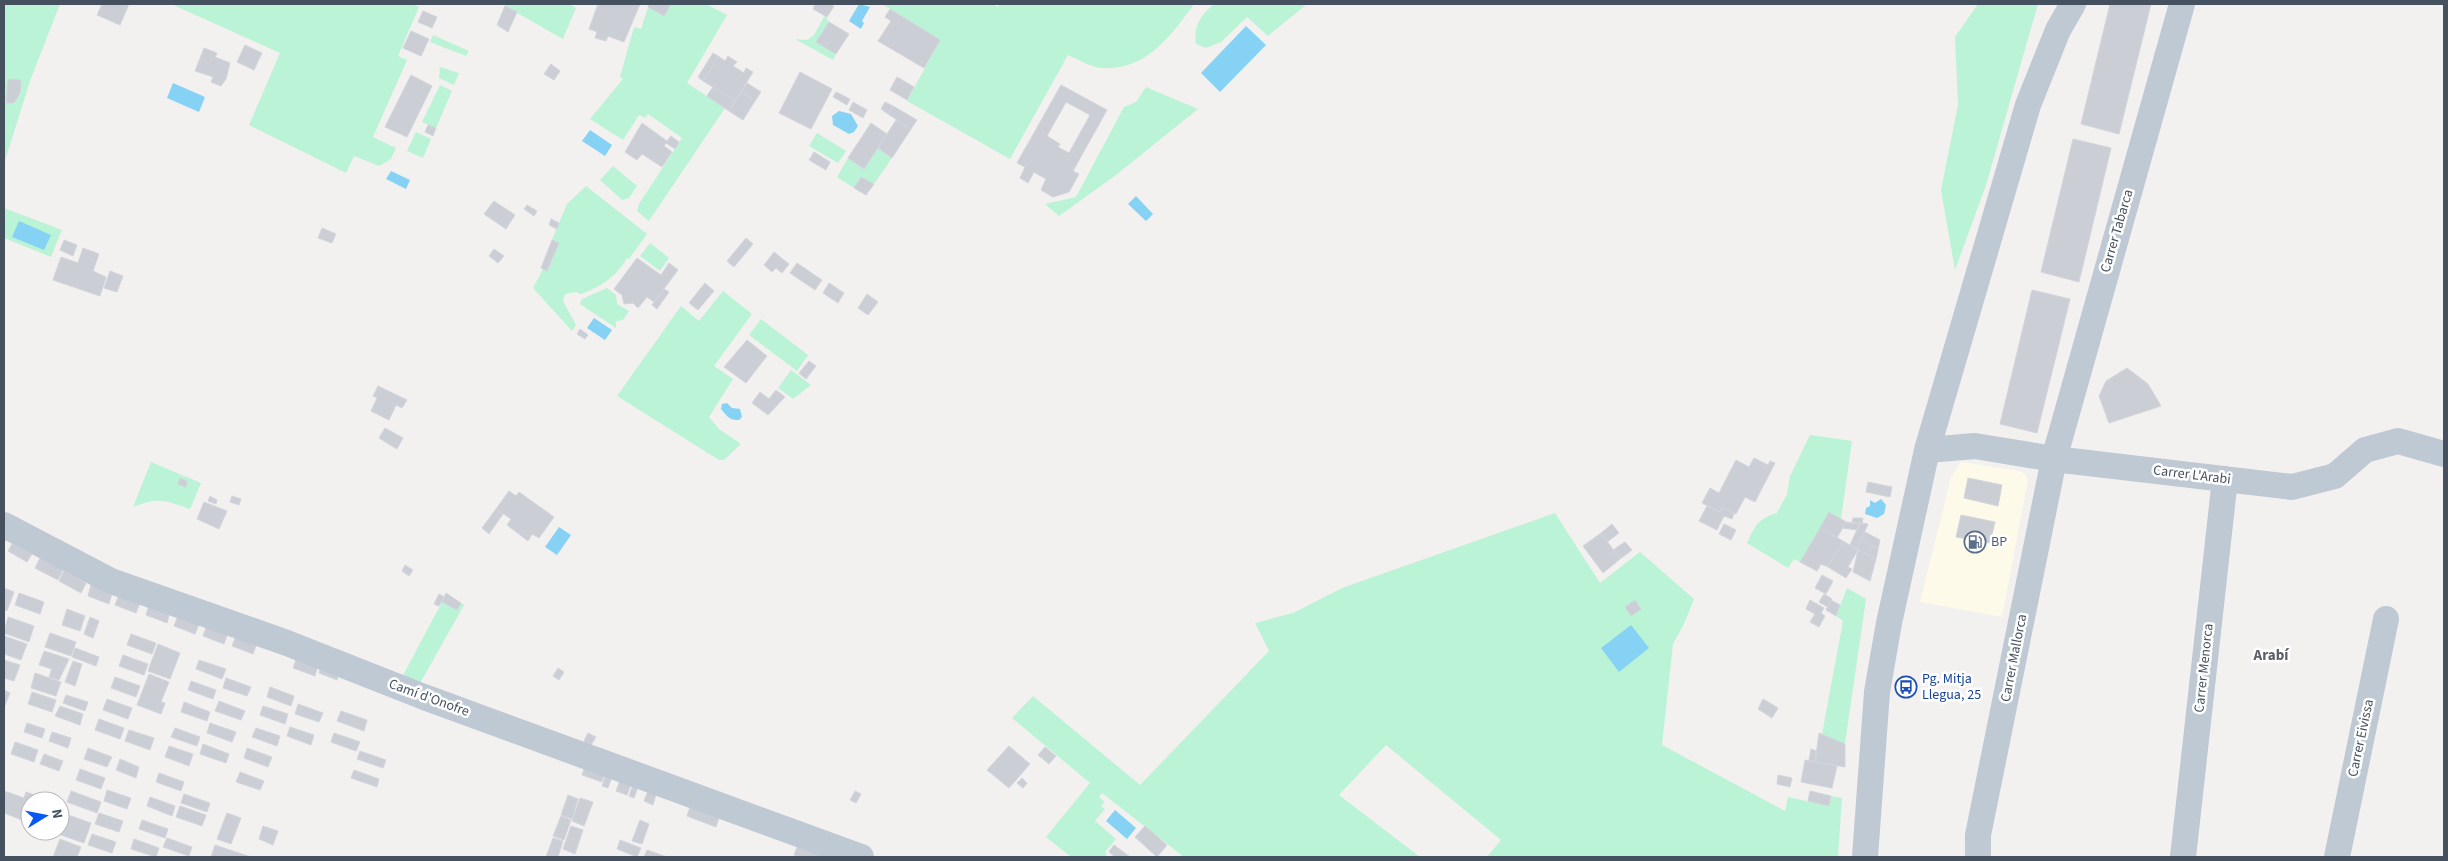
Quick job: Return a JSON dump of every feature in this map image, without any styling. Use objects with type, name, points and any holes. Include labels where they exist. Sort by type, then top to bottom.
[{"type":"street","points":[[2028,105],[2033,67],[2052,4]]},
{"type":"street","points":[[1865,857],[1877,692],[1889,624],[1927,450],[2028,105],[2058,30],[2073,4]]},
{"type":"street","name":"Carrer Tabarca","points":[[2054,459],[2182,4]]},
{"type":"street","name":"Carrer L'Arabi","points":[[1927,450],[1974,446],[2054,459],[2292,487],[2335,476],[2364,450],[2398,441],[2444,454]]},
{"type":"street","name":"Carrer Mallorca","points":[[1978,857],[1978,835],[2054,459]]},
{"type":"street","name":"Carrer Menorca","points":[[2183,857],[2225,479]]},
{"type":"street","name":"Camí d'Onofre","points":[[4,525],[111,581],[287,644],[861,857]]},
{"type":"street","name":"Carrer Eivissa","points":[[2336,857],[2386,619]]},
{"type":"street","points":[[1854,857],[1872,748]]},
{"type":"shaded area","name":"BP","points":[[1961,462],[2020,471],[2025,474],[2028,480],[2002,617],[1920,602],[1951,477]]},
{"type":"green space","points":[[4,4],[60,4],[30,81],[4,164]]},
{"type":"green space","points":[[171,4],[412,4],[419,7],[398,56],[407,60],[373,137],[396,148],[391,159],[379,166],[354,156],[346,173],[249,125],[280,53]]},
{"type":"green space","points":[[506,4],[569,4],[576,8],[563,39],[505,6]]},
{"type":"green space","points":[[671,4],[706,4],[727,15],[687,83],[725,108],[649,221],[637,211],[639,204],[682,138],[648,114],[645,118],[639,115],[623,140],[590,119],[623,79],[620,77],[634,27],[641,29],[648,7],[663,16]]},
{"type":"green space","points":[[882,4],[992,4],[998,7],[1000,4],[1194,4],[1176,28],[1156,49],[1144,58],[1131,64],[1101,68],[1088,65],[1068,55],[1010,159],[907,101],[940,40]]},
{"type":"green space","points":[[1215,4],[1307,4],[1268,36],[1247,17],[1221,42],[1206,48],[1196,44],[1197,26],[1202,16]]},
{"type":"green space","points":[[1978,4],[2038,4],[1986,185],[1955,270],[1941,190],[1958,105],[1955,37]]},
{"type":"green space","points":[[825,15],[829,22],[816,42],[836,54],[833,60],[795,39],[807,40],[814,35]]},
{"type":"green space","points":[[433,35],[469,51],[466,56],[430,42]]},
{"type":"green space","points":[[440,67],[459,73],[454,85],[439,78]]},
{"type":"green space","points":[[440,85],[452,91],[436,128],[422,122]]},
{"type":"green space","points":[[1146,87],[1198,109],[1116,175],[1059,216],[1045,204],[1076,197],[1124,107],[1136,102]]},
{"type":"green space","points":[[416,132],[431,139],[423,158],[407,151]]},
{"type":"green space","points":[[817,133],[846,151],[838,163],[809,146]]},
{"type":"green space","points":[[878,148],[892,158],[874,184],[861,177],[854,188],[837,177],[848,158],[864,169]]},
{"type":"green space","points":[[613,166],[637,186],[629,198],[622,200],[600,180]]},
{"type":"green space","points":[[586,186],[647,234],[629,259],[627,258],[618,271],[607,280],[581,294],[576,292],[565,294],[563,301],[576,325],[572,331],[533,288],[543,269],[548,270],[559,243],[552,240],[567,204]]},
{"type":"green space","points":[[4,208],[62,230],[51,257],[4,238]]},
{"type":"green space","points":[[650,243],[669,258],[660,271],[640,256]]},
{"type":"green space","points":[[607,288],[616,295],[617,304],[629,311],[623,320],[616,321],[616,328],[580,304],[582,299]]},
{"type":"green space","points":[[723,291],[752,314],[714,366],[733,379],[709,417],[719,429],[741,444],[724,460],[719,460],[617,396],[681,306],[699,321]]},
{"type":"green space","points":[[761,319],[808,355],[797,371],[749,335]]},
{"type":"green space","points":[[791,370],[811,385],[793,399],[778,388]]},
{"type":"green space","points":[[1810,435],[1852,441],[1841,519],[1829,512],[1800,562],[1794,559],[1788,568],[1747,543],[1761,520],[1777,513],[1787,494],[1790,476]]},
{"type":"green space","points":[[151,462],[201,483],[190,509],[162,501],[149,502],[133,507]]},
{"type":"green space","points":[[1555,513],[1600,583],[1640,552],[1694,599],[1684,624],[1673,644],[1662,745],[1785,811],[1788,797],[1829,806],[1831,796],[1842,798],[1838,857],[1487,857],[1501,840],[1386,745],[1339,795],[1420,857],[1184,857],[1102,793],[1099,797],[1105,802],[1101,806],[1105,809],[1095,821],[1116,839],[1105,852],[1107,854],[1105,857],[1071,857],[1046,837],[1090,783],[1012,718],[1033,696],[1140,785],[1269,651],[1255,623],[1293,613],[1342,588]]},
{"type":"green space","points":[[1847,588],[1866,599],[1845,744],[1822,734],[1843,621],[1836,616]]},
{"type":"green space","points":[[442,602],[457,610],[461,603],[464,605],[418,687],[400,681]]},
{"type":"water","points":[[859,4],[870,7],[862,21],[864,23],[861,29],[849,21]]},
{"type":"water","points":[[1246,26],[1266,45],[1220,92],[1201,73]]},
{"type":"water","points":[[173,83],[205,97],[199,112],[167,98]]},
{"type":"water","points":[[839,111],[851,114],[858,126],[854,132],[849,134],[833,125],[832,116]]},
{"type":"water","points":[[590,130],[612,145],[605,156],[582,141]]},
{"type":"water","points":[[391,171],[410,180],[406,189],[386,179]]},
{"type":"water","points":[[1136,196],[1153,214],[1146,221],[1128,204]]},
{"type":"water","points":[[19,221],[51,235],[44,250],[12,237]]},
{"type":"water","points":[[594,318],[612,330],[605,340],[587,328]]},
{"type":"water","points":[[727,403],[732,408],[740,409],[742,417],[739,420],[731,419],[721,409],[722,404]]},
{"type":"water","points":[[1881,499],[1886,505],[1884,514],[1877,518],[1865,514],[1866,508],[1870,506],[1870,500],[1875,503]]},
{"type":"water","points":[[559,527],[571,535],[557,555],[545,547]]},
{"type":"water","points":[[1631,625],[1649,648],[1619,672],[1601,648]]},
{"type":"water","points":[[1115,810],[1136,828],[1127,839],[1106,821]]},
{"type":"building","points":[[102,4],[129,4],[120,25],[97,15]]},
{"type":"building","points":[[598,4],[640,4],[624,42],[608,36],[606,41],[595,38],[597,32],[589,29]]},
{"type":"building","points":[[649,4],[671,4],[664,16],[648,7]]},
{"type":"building","points":[[815,4],[830,4],[834,6],[827,17],[813,9]]},
{"type":"building","points":[[2110,4],[2151,4],[2119,134],[2081,124]]},
{"type":"building","points":[[505,6],[517,12],[508,32],[497,25]]},
{"type":"building","points":[[890,9],[940,40],[924,68],[878,41],[891,21],[885,17]]},
{"type":"building","points":[[423,11],[437,17],[432,28],[418,22]]},
{"type":"building","points":[[829,22],[849,34],[836,54],[816,42]]},
{"type":"building","points":[[411,31],[429,39],[421,56],[403,48]]},
{"type":"building","points":[[245,45],[262,53],[254,70],[237,62]]},
{"type":"building","points":[[204,48],[217,53],[215,57],[230,63],[226,79],[221,86],[211,82],[213,77],[195,71]]},
{"type":"building","points":[[713,53],[718,56],[703,81],[698,77]]},
{"type":"building","points":[[718,56],[725,61],[728,56],[737,62],[733,66],[744,73],[746,68],[753,72],[735,101],[703,81]]},
{"type":"building","points":[[551,64],[560,71],[554,80],[544,74]]},
{"type":"building","points":[[800,72],[832,89],[811,129],[779,113]]},
{"type":"building","points":[[411,75],[432,86],[407,137],[385,127]]},
{"type":"building","points":[[897,77],[914,87],[907,100],[890,90]]},
{"type":"building","points":[[8,79],[21,80],[20,93],[14,103],[6,103]]},
{"type":"building","points":[[747,83],[761,92],[755,101],[741,92]]},
{"type":"building","points":[[1061,85],[1107,110],[1073,171],[1079,174],[1069,192],[1053,197],[1041,190],[1046,179],[1034,172],[1028,183],[1020,178],[1025,167],[1017,163]],"holes":[[[1066,102],[1090,115],[1069,153],[1058,147],[1060,144],[1047,136]]]},
{"type":"building","points":[[713,87],[735,101],[729,111],[707,96]]},
{"type":"building","points":[[741,92],[755,101],[743,120],[729,111]]},
{"type":"building","points":[[836,92],[850,99],[847,105],[833,97]]},
{"type":"building","points":[[853,102],[867,110],[863,118],[849,110]]},
{"type":"building","points":[[885,102],[893,106],[888,114],[881,109]]},
{"type":"building","points":[[893,106],[917,120],[911,129],[888,114]]},
{"type":"building","points":[[896,120],[911,129],[892,158],[878,148]]},
{"type":"building","points":[[642,123],[667,141],[671,136],[679,142],[675,149],[666,143],[664,146],[672,152],[662,167],[642,154],[637,160],[625,152]]},
{"type":"building","points":[[871,123],[887,134],[864,169],[848,158]]},
{"type":"building","points":[[428,125],[436,128],[433,136],[425,132]]},
{"type":"building","points":[[2073,139],[2111,148],[2079,282],[2041,272]]},
{"type":"building","points":[[814,152],[830,162],[826,170],[809,160]]},
{"type":"building","points":[[861,177],[874,184],[866,195],[854,188]]},
{"type":"building","points":[[494,201],[515,215],[506,229],[484,214]]},
{"type":"building","points":[[527,205],[537,211],[534,216],[524,209]]},
{"type":"building","points":[[551,219],[559,223],[557,229],[549,225]]},
{"type":"building","points":[[322,228],[336,234],[332,243],[318,238]]},
{"type":"building","points":[[746,238],[753,244],[734,267],[727,261]]},
{"type":"building","points":[[64,240],[77,245],[73,256],[60,250]]},
{"type":"building","points":[[552,240],[559,243],[547,271],[541,268]]},
{"type":"building","points":[[83,248],[99,254],[93,271],[106,277],[100,296],[53,280],[61,257],[78,263]]},
{"type":"building","points":[[494,249],[504,256],[498,263],[489,256]]},
{"type":"building","points":[[774,252],[789,264],[782,273],[776,268],[772,272],[764,265]]},
{"type":"building","points":[[637,258],[661,275],[669,263],[678,270],[654,302],[647,297],[638,308],[633,303],[624,304],[622,295],[614,289]]},
{"type":"building","points":[[797,263],[822,280],[815,290],[790,273]]},
{"type":"building","points":[[110,271],[123,276],[117,292],[104,288]]},
{"type":"building","points":[[705,283],[714,291],[698,310],[689,303]]},
{"type":"building","points":[[829,283],[844,293],[838,303],[823,293]]},
{"type":"building","points":[[664,289],[669,292],[657,309],[652,305]]},
{"type":"building","points":[[2032,290],[2070,299],[2037,433],[2000,424]]},
{"type":"building","points":[[867,294],[878,302],[868,315],[858,308]]},
{"type":"building","points":[[580,329],[588,335],[585,339],[577,334]]},
{"type":"building","points":[[747,340],[767,356],[746,383],[724,367]]},
{"type":"building","points":[[809,361],[816,366],[806,379],[799,373]]},
{"type":"building","points":[[2127,368],[2148,384],[2161,406],[2109,423],[2099,396],[2106,381]]},
{"type":"building","points":[[378,386],[407,400],[402,408],[396,405],[389,420],[371,411],[377,398],[373,396]]},
{"type":"building","points":[[776,390],[785,397],[768,415],[752,403],[760,392],[769,399]]},
{"type":"building","points":[[385,428],[403,438],[397,449],[379,438]]},
{"type":"building","points":[[1754,458],[1768,465],[1770,461],[1775,463],[1755,502],[1745,497],[1736,514],[1722,507],[1720,512],[1702,503],[1710,488],[1719,493],[1736,460],[1749,467]]},
{"type":"building","points":[[180,478],[187,481],[186,487],[178,484]]},
{"type":"building","points":[[1968,478],[2002,485],[1998,506],[1964,498]]},
{"type":"building","points":[[1868,482],[1892,487],[1890,497],[1866,492]]},
{"type":"building","points":[[509,491],[516,496],[519,492],[554,517],[539,538],[532,534],[528,541],[507,525],[511,519],[496,509]]},
{"type":"building","points":[[210,496],[217,500],[216,504],[208,501]]},
{"type":"building","points":[[232,496],[241,499],[239,505],[230,502]]},
{"type":"building","points":[[204,502],[227,511],[219,529],[197,519]]},
{"type":"building","points":[[1707,506],[1720,512],[1722,507],[1734,513],[1732,519],[1724,516],[1717,530],[1699,521]]},
{"type":"building","points":[[496,509],[503,514],[489,534],[482,528]]},
{"type":"building","points":[[1829,512],[1846,522],[1837,538],[1820,528]]},
{"type":"building","points":[[1961,515],[1995,522],[1990,543],[1956,537]]},
{"type":"building","points":[[1853,518],[1863,518],[1862,524],[1852,523]]},
{"type":"building","points":[[1846,522],[1860,523],[1858,530],[1842,528]]},
{"type":"building","points":[[1860,523],[1868,524],[1857,549],[1850,545]]},
{"type":"building","points":[[1612,524],[1619,533],[1607,542],[1601,533]]},
{"type":"building","points":[[1724,524],[1736,530],[1731,540],[1719,534]]},
{"type":"building","points":[[1820,528],[1843,541],[1828,567],[1821,564],[1817,571],[1800,562]]},
{"type":"building","points":[[1865,532],[1880,540],[1878,549],[1861,540]]},
{"type":"building","points":[[1601,533],[1620,559],[1603,573],[1583,546]]},
{"type":"building","points":[[1861,540],[1878,549],[1876,559],[1857,549]]},
{"type":"building","points":[[1843,541],[1858,550],[1848,567],[1852,569],[1846,578],[1828,567]]},
{"type":"building","points":[[1625,542],[1632,550],[1620,559],[1613,550]]},
{"type":"building","points":[[12,544],[32,554],[27,562],[8,551]]},
{"type":"building","points":[[1858,550],[1876,559],[1870,581],[1853,572]]},
{"type":"building","points":[[40,558],[63,570],[58,580],[35,568]]},
{"type":"building","points":[[405,565],[413,570],[409,576],[402,571]]},
{"type":"building","points":[[64,571],[86,583],[81,593],[59,581]]},
{"type":"building","points":[[1822,575],[1833,581],[1826,594],[1815,588]]},
{"type":"building","points":[[91,585],[112,593],[109,604],[88,596]]},
{"type":"building","points":[[4,588],[14,592],[7,611],[4,609]]},
{"type":"building","points":[[19,593],[44,602],[40,614],[15,605]]},
{"type":"building","points":[[446,593],[461,603],[457,610],[442,602]]},
{"type":"building","points":[[439,594],[444,597],[439,606],[434,604]]},
{"type":"building","points":[[1824,594],[1832,599],[1828,607],[1819,602]]},
{"type":"building","points":[[119,595],[140,603],[136,613],[115,605]]},
{"type":"building","points":[[1635,600],[1641,609],[1631,616],[1625,607]]},
{"type":"building","points":[[1810,600],[1824,608],[1821,613],[1825,616],[1819,627],[1810,622],[1815,614],[1806,609]]},
{"type":"building","points":[[1831,600],[1840,605],[1836,616],[1826,610]]},
{"type":"building","points":[[149,605],[170,612],[167,623],[146,615]]},
{"type":"building","points":[[67,609],[85,616],[80,631],[62,625]]},
{"type":"building","points":[[178,616],[199,624],[195,634],[174,626]]},
{"type":"building","points":[[8,617],[34,626],[29,642],[4,633]]},
{"type":"building","points":[[90,617],[99,621],[93,638],[84,634]]},
{"type":"building","points":[[207,625],[228,633],[224,644],[203,636]]},
{"type":"building","points":[[50,633],[76,642],[71,656],[45,647]]},
{"type":"building","points":[[131,634],[156,643],[152,654],[127,645]]},
{"type":"building","points":[[4,636],[27,644],[21,660],[4,654]]},
{"type":"building","points":[[236,636],[257,643],[253,654],[232,646]]},
{"type":"building","points":[[158,644],[180,653],[170,679],[148,671]]},
{"type":"building","points":[[75,648],[99,657],[96,666],[72,657]]},
{"type":"building","points":[[44,651],[69,659],[59,680],[49,677],[52,669],[39,665]]},
{"type":"building","points":[[123,655],[148,664],[144,675],[119,666]]},
{"type":"building","points":[[297,657],[318,665],[315,676],[293,668]]},
{"type":"building","points":[[4,660],[20,665],[14,681],[4,678]]},
{"type":"building","points":[[199,660],[226,669],[222,679],[196,669]]},
{"type":"building","points":[[73,661],[82,664],[75,686],[65,682]]},
{"type":"building","points":[[321,666],[339,673],[337,680],[319,673]]},
{"type":"building","points":[[558,668],[564,672],[559,680],[553,676]]},
{"type":"building","points":[[35,673],[61,682],[56,696],[31,688]]},
{"type":"building","points":[[149,674],[169,682],[161,702],[165,703],[161,714],[137,705]]},
{"type":"building","points":[[115,677],[140,686],[136,697],[111,688]]},
{"type":"building","points":[[226,678],[251,687],[247,696],[223,688]]},
{"type":"building","points":[[191,681],[216,690],[213,699],[188,690]]},
{"type":"building","points":[[270,687],[294,696],[291,706],[267,697]]},
{"type":"building","points":[[4,690],[10,693],[4,708]]},
{"type":"building","points":[[32,692],[56,700],[52,712],[28,704]]},
{"type":"building","points":[[66,695],[88,702],[85,711],[63,703]]},
{"type":"building","points":[[107,699],[132,708],[128,719],[103,710]]},
{"type":"building","points":[[1763,699],[1778,708],[1772,718],[1758,709]]},
{"type":"building","points":[[219,701],[245,711],[241,720],[215,711]]},
{"type":"building","points":[[184,702],[210,712],[207,721],[181,712]]},
{"type":"building","points":[[298,704],[323,713],[319,722],[295,714]]},
{"type":"building","points":[[60,706],[83,714],[80,725],[55,716]]},
{"type":"building","points":[[263,706],[288,714],[285,724],[260,715]]},
{"type":"building","points":[[341,711],[367,720],[364,731],[337,721]]},
{"type":"building","points":[[99,719],[124,728],[120,739],[95,730]]},
{"type":"building","points":[[27,723],[45,729],[42,738],[24,732]]},
{"type":"building","points":[[210,723],[236,732],[232,742],[207,733]]},
{"type":"building","points":[[290,727],[314,735],[311,745],[287,736]]},
{"type":"building","points":[[175,728],[200,737],[197,746],[171,737]]},
{"type":"building","points":[[256,728],[280,736],[277,746],[252,737]]},
{"type":"building","points":[[129,730],[154,738],[150,750],[125,741]]},
{"type":"building","points":[[52,732],[71,738],[68,748],[49,741]]},
{"type":"building","points":[[334,733],[360,742],[356,751],[331,742]]},
{"type":"building","points":[[588,733],[596,737],[591,745],[584,741]]},
{"type":"building","points":[[1819,733],[1845,744],[1845,767],[1815,762]]},
{"type":"building","points":[[15,742],[38,750],[34,762],[11,754]]},
{"type":"building","points":[[203,744],[229,754],[226,763],[200,754]]},
{"type":"building","points":[[169,746],[193,754],[189,766],[165,757]]},
{"type":"building","points":[[1009,746],[1030,764],[1009,788],[987,770]]},
{"type":"building","points":[[1045,747],[1056,756],[1049,764],[1038,755]]},
{"type":"building","points":[[88,748],[112,757],[107,767],[84,759]]},
{"type":"building","points":[[247,748],[272,757],[268,767],[244,758]]},
{"type":"building","points":[[1811,749],[1816,751],[1815,762],[1809,760]]},
{"type":"building","points":[[360,751],[386,760],[383,768],[357,759]]},
{"type":"building","points":[[44,754],[63,761],[59,771],[40,764]]},
{"type":"building","points":[[120,759],[139,767],[136,778],[116,770]]},
{"type":"building","points":[[1805,760],[1837,766],[1832,788],[1801,782]]},
{"type":"building","points":[[585,766],[605,773],[602,782],[582,775]]},
{"type":"building","points":[[80,769],[105,778],[101,789],[76,780]]},
{"type":"building","points":[[354,770],[379,779],[377,787],[351,778]]},
{"type":"building","points":[[240,772],[264,781],[260,790],[236,782]]},
{"type":"building","points":[[607,772],[613,774],[608,788],[602,786]]},
{"type":"building","points":[[159,773],[184,782],[181,791],[156,782]]},
{"type":"building","points":[[1778,775],[1792,778],[1790,787],[1777,784]]},
{"type":"building","points":[[621,778],[632,782],[627,795],[616,791]]},
{"type":"building","points":[[1022,778],[1027,783],[1023,788],[1017,783]]},
{"type":"building","points":[[634,782],[639,784],[634,798],[629,796]]},
{"type":"building","points":[[649,788],[657,791],[653,805],[644,801]]},
{"type":"building","points":[[107,790],[131,798],[127,809],[104,801]]},
{"type":"building","points":[[4,791],[20,797],[20,819],[4,813]]},
{"type":"building","points":[[71,791],[101,802],[97,813],[70,803]]},
{"type":"building","points":[[855,791],[861,794],[856,803],[850,800]]},
{"type":"building","points":[[1810,791],[1831,796],[1829,806],[1808,801]]},
{"type":"building","points":[[184,794],[210,803],[207,812],[181,803]]},
{"type":"building","points":[[568,795],[578,799],[572,819],[561,815]]},
{"type":"building","points":[[150,797],[175,806],[172,816],[147,806]]},
{"type":"building","points":[[580,798],[593,802],[584,826],[572,821]]},
{"type":"building","points":[[180,806],[206,815],[202,826],[176,817]]},
{"type":"building","points":[[690,807],[719,818],[716,827],[687,816]]},
{"type":"building","points":[[99,813],[123,821],[119,832],[95,824]]},
{"type":"building","points":[[227,813],[241,818],[231,844],[217,839]]},
{"type":"building","points":[[70,816],[91,823],[84,843],[70,838]]},
{"type":"building","points":[[561,816],[571,820],[564,840],[553,836]]},
{"type":"building","points":[[142,820],[168,829],[165,838],[139,829]]},
{"type":"building","points":[[640,820],[649,824],[642,844],[632,841]]},
{"type":"building","points":[[263,826],[278,831],[273,845],[259,839]]},
{"type":"building","points":[[571,826],[583,830],[575,854],[563,849]]},
{"type":"building","points":[[1145,826],[1167,845],[1157,857],[1135,837]]},
{"type":"building","points":[[92,834],[116,842],[112,853],[88,845]]},
{"type":"building","points":[[167,838],[192,847],[189,856],[163,847]]},
{"type":"building","points":[[553,838],[563,841],[558,857],[546,857]]},
{"type":"building","points":[[134,839],[159,848],[156,857],[131,849]]},
{"type":"building","points":[[620,840],[641,848],[637,857],[617,849]]},
{"type":"building","points":[[59,841],[65,841],[81,847],[77,857],[53,857]]},
{"type":"building","points":[[215,845],[251,857],[211,857]]},
{"type":"building","points":[[798,845],[832,857],[802,857],[794,855]]},
{"type":"building","points":[[1114,845],[1130,857],[1115,857],[1109,852]]},
{"type":"building","points":[[647,850],[667,857],[644,857]]},
{"type":"place","name":"BP","points":[[1975,542]]},
{"type":"place","name":"Pg. Mitja Llegua, 25","points":[[1906,687]]},
{"type":"district","name":"Arabí","points":[[2271,655]]}]
